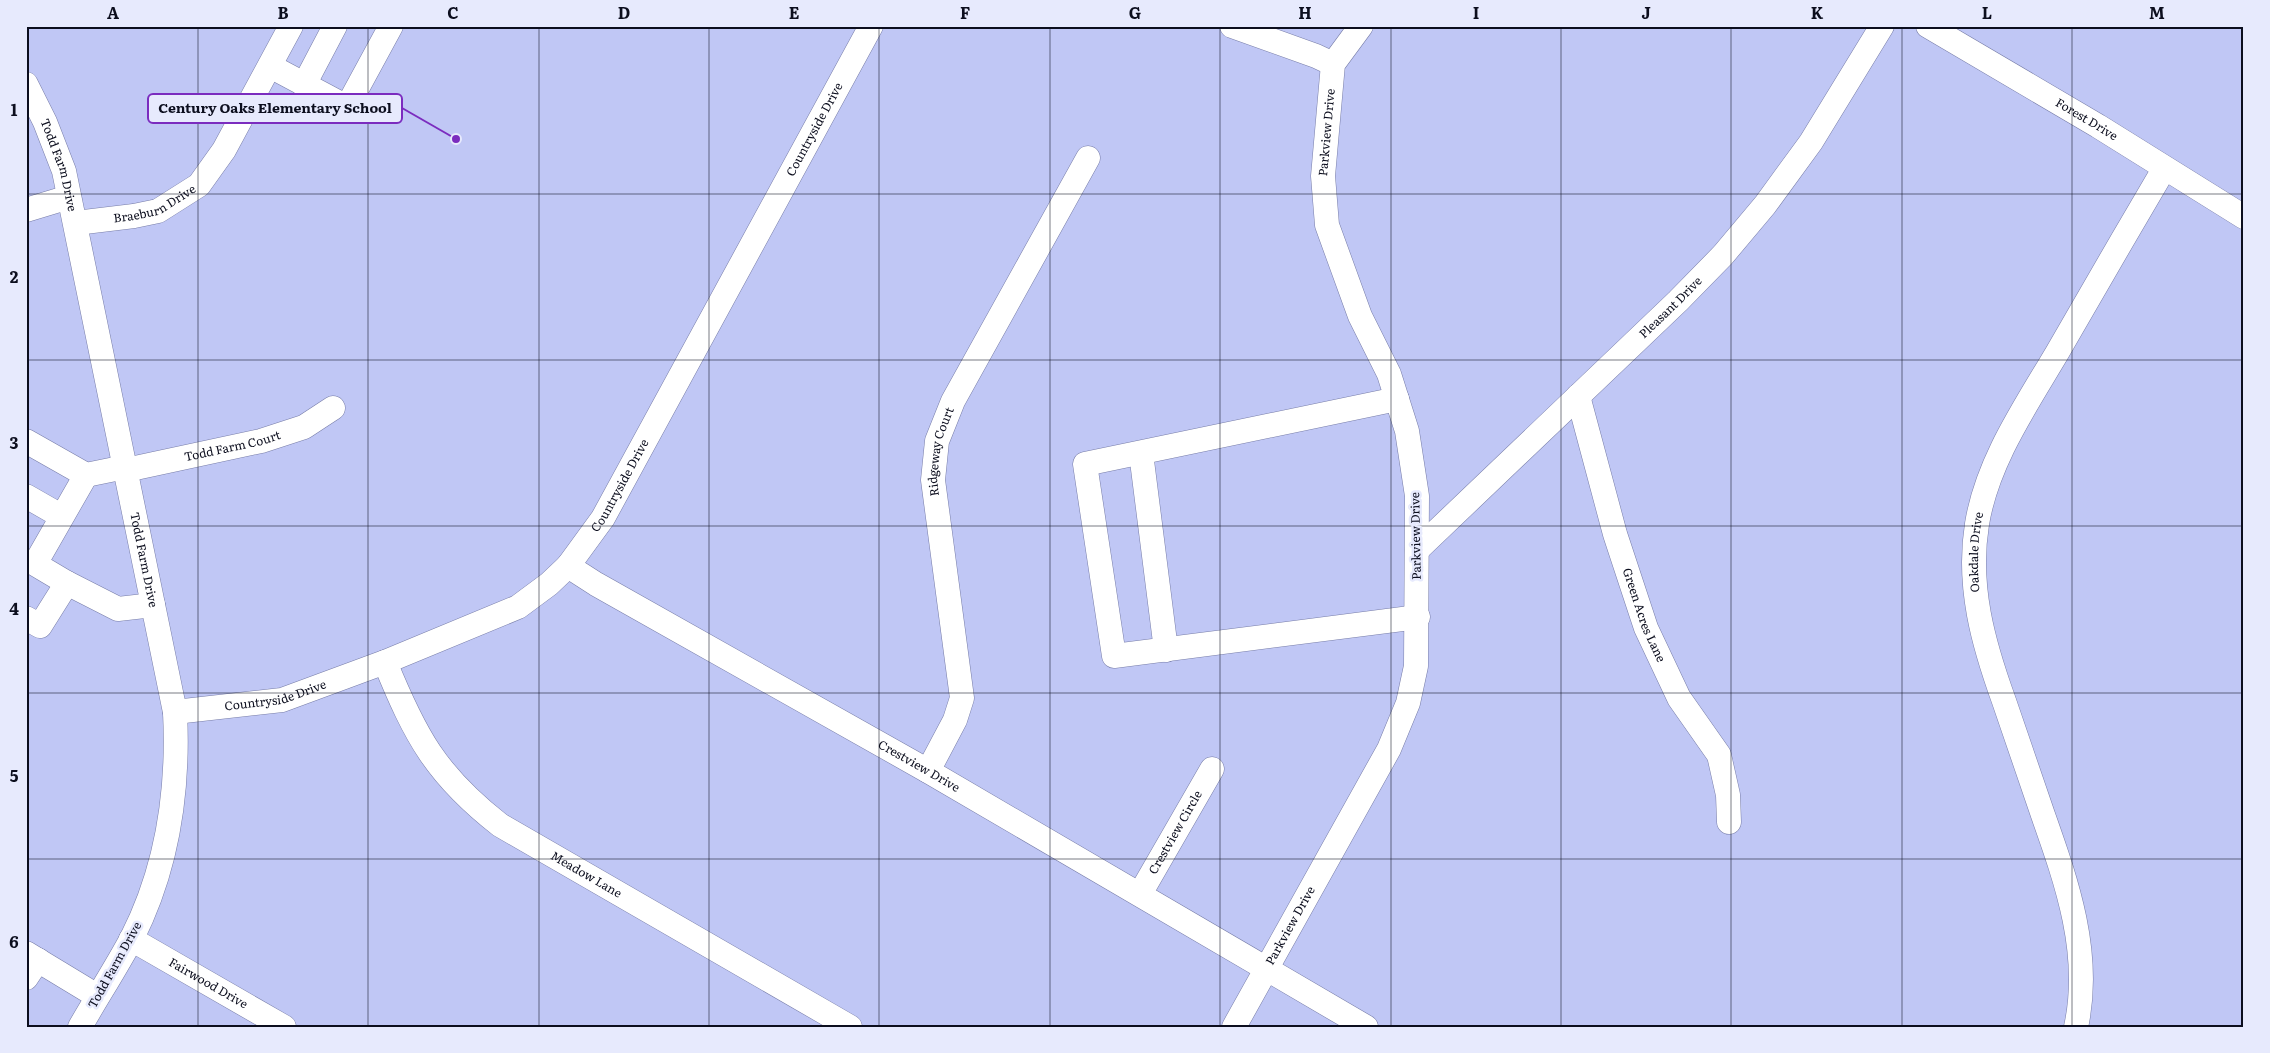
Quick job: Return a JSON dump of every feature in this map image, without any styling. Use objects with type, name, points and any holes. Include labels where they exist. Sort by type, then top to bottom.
[{"type":"street","name":"Braeburn Drive","points":[[76,223],[158,211],[180,199],[199,184],[224,150],[291,26]]},
{"type":"street","points":[[304,84],[335,26]]},
{"type":"street","points":[[270,66],[347,107],[391,26]]},
{"type":"street","name":"Countryside Drive","points":[[175,712],[282,700],[386,662],[518,607],[549,584],[568,566],[603,518],[871,26]]},
{"type":"street","points":[[1232,26],[1316,56],[1333,64],[1361,26]]},
{"type":"street","name":"Pleasant Drive","points":[[1417,550],[1704,275],[1765,205],[1811,142],[1882,26]]},
{"type":"street","name":"Forest Drive","points":[[1928,26],[2098,126],[2164,169],[2244,217]]},
{"type":"street","name":"Parkview Drive","points":[[1234,1027],[1389,749],[1408,703],[1416,666],[1418,617],[1417,496],[1407,431],[1389,374],[1360,316],[1327,225],[1323,176],[1333,64]]},
{"type":"street","name":"Todd Farm Drive","points":[[26,84],[55,145],[64,171],[76,223],[175,712],[177,745],[172,813],[164,855],[153,889],[131,939],[80,1027]]},
{"type":"street","name":"Ridgeway Court","points":[[928,770],[955,720],[962,698],[934,493],[933,470],[937,441],[953,401],[1088,158]]},
{"type":"street","name":"Oakdale Drive","points":[[2076,1027],[2080,1008],[2080,941],[2065,875],[1988,658],[1975,602],[1973,564],[1977,524],[1987,484],[2013,427],[2164,169]]},
{"type":"street","points":[[26,210],[69,197]]},
{"type":"street","name":"Green Acres Lane","points":[[1578,396],[1615,534],[1646,628],[1679,698],[1719,755],[1728,795],[1729,822]]},
{"type":"street","points":[[1397,399],[1085,464],[1114,656],[1418,617]]},
{"type":"street","name":"Todd Farm Court","points":[[86,475],[126,469],[261,441],[304,427],[333,408]]},
{"type":"street","points":[[26,441],[86,475],[30,561],[67,583],[118,609],[153,605]]},
{"type":"street","points":[[1141,453],[1166,650]]},
{"type":"street","points":[[26,496],[61,516]]},
{"type":"street","name":"Crestview Drive","points":[[568,566],[596,584],[928,770],[1267,969]]},
{"type":"street","points":[[26,618],[40,626],[67,583]]},
{"type":"street","name":"Meadow Lane","points":[[386,662],[414,730],[434,761],[453,785],[494,820],[530,844],[850,1027]]},
{"type":"street","name":"Crestview Circle","points":[[1140,894],[1212,769]]},
{"type":"street","name":"Fairwood Drive","points":[[131,939],[284,1027]]},
{"type":"street","points":[[30,964],[97,996]]},
{"type":"street","points":[[1267,969],[1366,1027]]},
{"type":"place","name":"Century Oaks Elementary School","points":[[456,139]]}]
